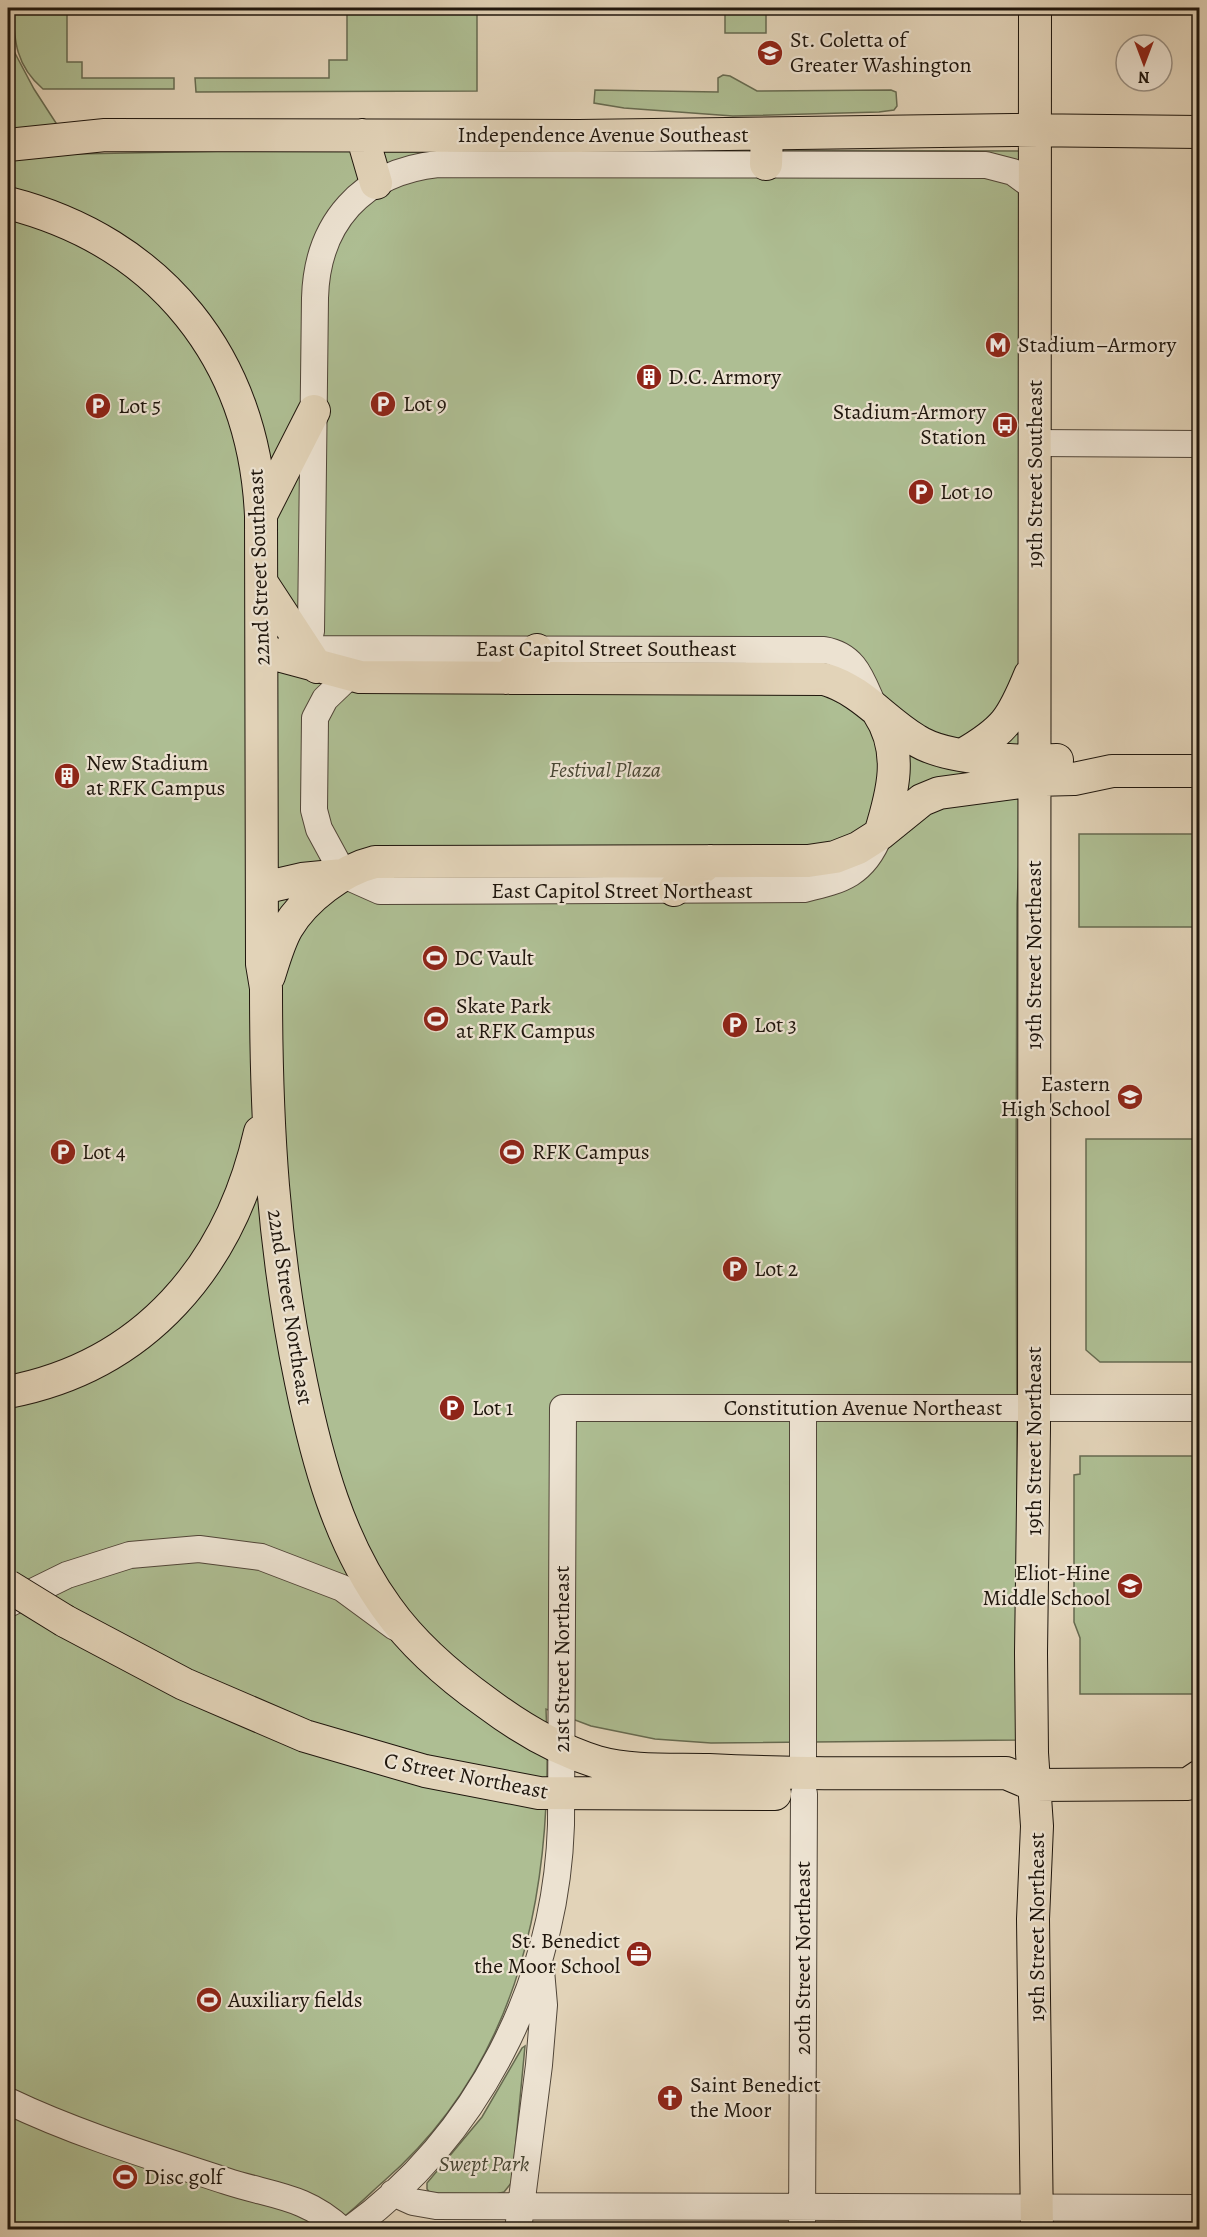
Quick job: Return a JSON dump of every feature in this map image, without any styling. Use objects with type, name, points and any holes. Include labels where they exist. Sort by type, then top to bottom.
[{"type":"main road","name":"19th Street Southeast","points":[[1035,8],[1035,770]]},
{"type":"main road","name":"Independence Avenue Southeast","points":[[8,145],[105,135],[362,135],[540,150],[767,149],[1035,130],[1200,132]]},
{"type":"main road","points":[[362,135],[376,183]]},
{"type":"main road","name":"22nd Street Southeast","points":[[8,203],[67,222],[116,248],[160,283],[189,314],[222,362],[238,397],[256,462],[261,516],[263,765]]},
{"type":"main road","points":[[261,516],[314,411]]},
{"type":"main road","points":[[262,582],[311,658]]},
{"type":"main road","points":[[506,678],[537,650]]},
{"type":"main road","points":[[263,651],[311,658]]},
{"type":"main road","name":"East Capitol Street Southeast","points":[[311,658],[349,676],[811,678],[849,688],[918,742],[939,751],[964,754],[1035,770]]},
{"type":"main road","points":[[964,754],[995,735],[1008,721],[1035,662]]},
{"type":"main road","points":[[874,707],[889,734],[895,771],[890,804],[880,834]]},
{"type":"main road","name":"22nd Street Northeast","points":[[263,765],[262,964],[266,988],[266,1102],[272,1197],[293,1344],[308,1416],[327,1483],[338,1516],[365,1574],[387,1609],[413,1640],[455,1681],[504,1716],[562,1747]]},
{"type":"main road","name":"East Capitol Street Northeast","points":[[266,988],[279,946],[291,922],[313,898],[344,875],[366,864],[385,861],[822,859],[847,853],[880,834],[930,796],[949,790],[1035,770],[1074,779],[1112,771],[1200,771]]},
{"type":"main road","name":"19th Street Northeast","points":[[1035,770],[1034,1408],[1031,1653],[1037,1826],[1033,1919],[1037,2218]]},
{"type":"main road","points":[[674,890],[710,861]]},
{"type":"main road","points":[[263,888],[302,879],[344,875]]},
{"type":"main road","points":[[220,1242],[249,1169],[266,1102]]},
{"type":"main road","points":[[8,1392],[72,1373],[134,1338],[163,1314],[188,1287],[220,1242],[272,1197]]},
{"type":"main road","name":"C Street Northeast","points":[[8,1586],[65,1621],[184,1684],[305,1736],[348,1751],[460,1779],[539,1793],[562,1794],[803,1783]]},
{"type":"main road","name":"C Street Northeast","points":[[562,1747],[597,1761],[627,1767],[803,1783],[1012,1795],[1034,1785],[1196,1785]]},
{"type":"street","name":"Independence Avenue Southeast","points":[[767,149],[986,165],[1013,172],[1035,188]]},
{"type":"street","name":"Independence Avenue Southeast","points":[[376,183],[400,172],[427,165],[540,150]]},
{"type":"street","name":"22nd Street Southeast","points":[[311,658],[315,291],[320,256],[339,217],[357,197],[376,183]]},
{"type":"street","points":[[1035,443],[1200,444]]},
{"type":"street","name":"East Capitol Street Southeast","points":[[311,658],[537,650],[824,650],[850,660],[874,707]]},
{"type":"street","points":[[344,875],[319,829],[315,816],[315,724],[318,711],[329,694],[349,676]]},
{"type":"street","name":"East Capitol Street Northeast","points":[[344,875],[369,887],[391,892],[791,891],[818,886],[857,871],[871,854],[880,834]]},
{"type":"street","name":"Constitution Avenue Northeast","points":[[563,1408],[1200,1408]]},
{"type":"street","name":"21st Street Northeast","points":[[521,2218],[544,2005],[539,1961],[559,1860],[562,1794],[563,1408]]},
{"type":"street","name":"20th Street Northeast","points":[[802,2218],[804,1408]]},
{"type":"street","points":[[8,1604],[67,1575],[130,1555],[199,1548],[261,1557],[342,1588],[413,1640]]},
{"type":"street","points":[[349,2229],[393,2193],[442,2142],[487,2078],[517,2023],[539,1961]]},
{"type":"street","points":[[8,2101],[55,2121],[228,2182],[302,2202],[324,2212],[342,2229]]},
{"type":"street","points":[[393,2193],[429,2206],[521,2218],[1037,2218],[1200,2208]]},
{"type":"green space","points":[[13,8],[67,8],[67,62],[82,62],[82,78],[174,78],[174,89],[43,89],[27,71],[18,52]]},
{"type":"green space","points":[[347,8],[477,8],[477,91],[196,92],[195,78],[329,78],[329,60],[347,60]]},
{"type":"green space","points":[[725,8],[766,8],[766,33],[725,33]]},
{"type":"green space","name":"RFK Campus","points":[[8,40],[34,89],[76,154],[334,149],[1021,151],[1023,770],[1017,904],[1018,1740],[711,1743],[655,1739],[591,1726],[546,1709],[547,1775],[544,1840],[535,1904],[520,1966],[498,2025],[469,2081],[431,2133],[384,2181],[346,2215],[330,2227],[317,2230],[8,2229]]},
{"type":"green space","points":[[723,75],[730,76],[757,91],[891,90],[896,92],[897,106],[894,110],[879,112],[733,116],[624,108],[594,103],[595,90],[718,92],[718,78]]},
{"type":"green space","points":[[1079,834],[1199,834],[1199,927],[1079,927]]},
{"type":"green space","points":[[1086,1139],[1199,1139],[1199,1362],[1100,1362],[1086,1350]]},
{"type":"green space","name":"Eliot-Hine Middle School","points":[[1080,1456],[1199,1456],[1199,1694],[1080,1694],[1080,1638],[1074,1622],[1074,1475],[1080,1474]]},
{"type":"green space","name":"Swept Park","points":[[525,2046],[512,2182],[504,2192],[496,2194],[430,2193],[427,2183],[482,2117]]},
{"type":"place","name":"St. Coletta of Greater Washington","points":[[770,53]]},
{"type":"place","name":"Stadium–Armory","points":[[998,345]]},
{"type":"place","name":"D.C. Armory","points":[[649,377]]},
{"type":"place","name":"Lot 9","points":[[383,404]]},
{"type":"place","name":"Lot 5","points":[[98,406]]},
{"type":"place","name":"Stadium-Armory Station","points":[[1005,425]]},
{"type":"place","name":"Lot 10","points":[[921,492]]},
{"type":"place","name":"New Stadium at RFK Campus","points":[[67,776]]},
{"type":"place","name":"DC Vault","points":[[435,958]]},
{"type":"place","name":"Skate Park at RFK Campus","points":[[436,1019]]},
{"type":"place","name":"Lot 3","points":[[735,1025]]},
{"type":"place","name":"Eastern High School","points":[[1130,1097]]},
{"type":"place","name":"Lot 4","points":[[63,1152]]},
{"type":"place","name":"RFK Campus","points":[[512,1152]]},
{"type":"place","name":"Lot 2","points":[[735,1269]]},
{"type":"place","name":"Lot 1","points":[[452,1408]]},
{"type":"place","name":"Eliot-Hine Middle School","points":[[1130,1586]]},
{"type":"place","name":"St. Benedict the Moor School","points":[[639,1954]]},
{"type":"place","name":"Auxiliary fields","points":[[209,2000]]},
{"type":"place","name":"Saint Benedict the Moor","points":[[670,2098]]},
{"type":"place","name":"Disc golf","points":[[125,2177]]},
{"type":"park label","name":"Festival Plaza","points":[[605,770]]}]
